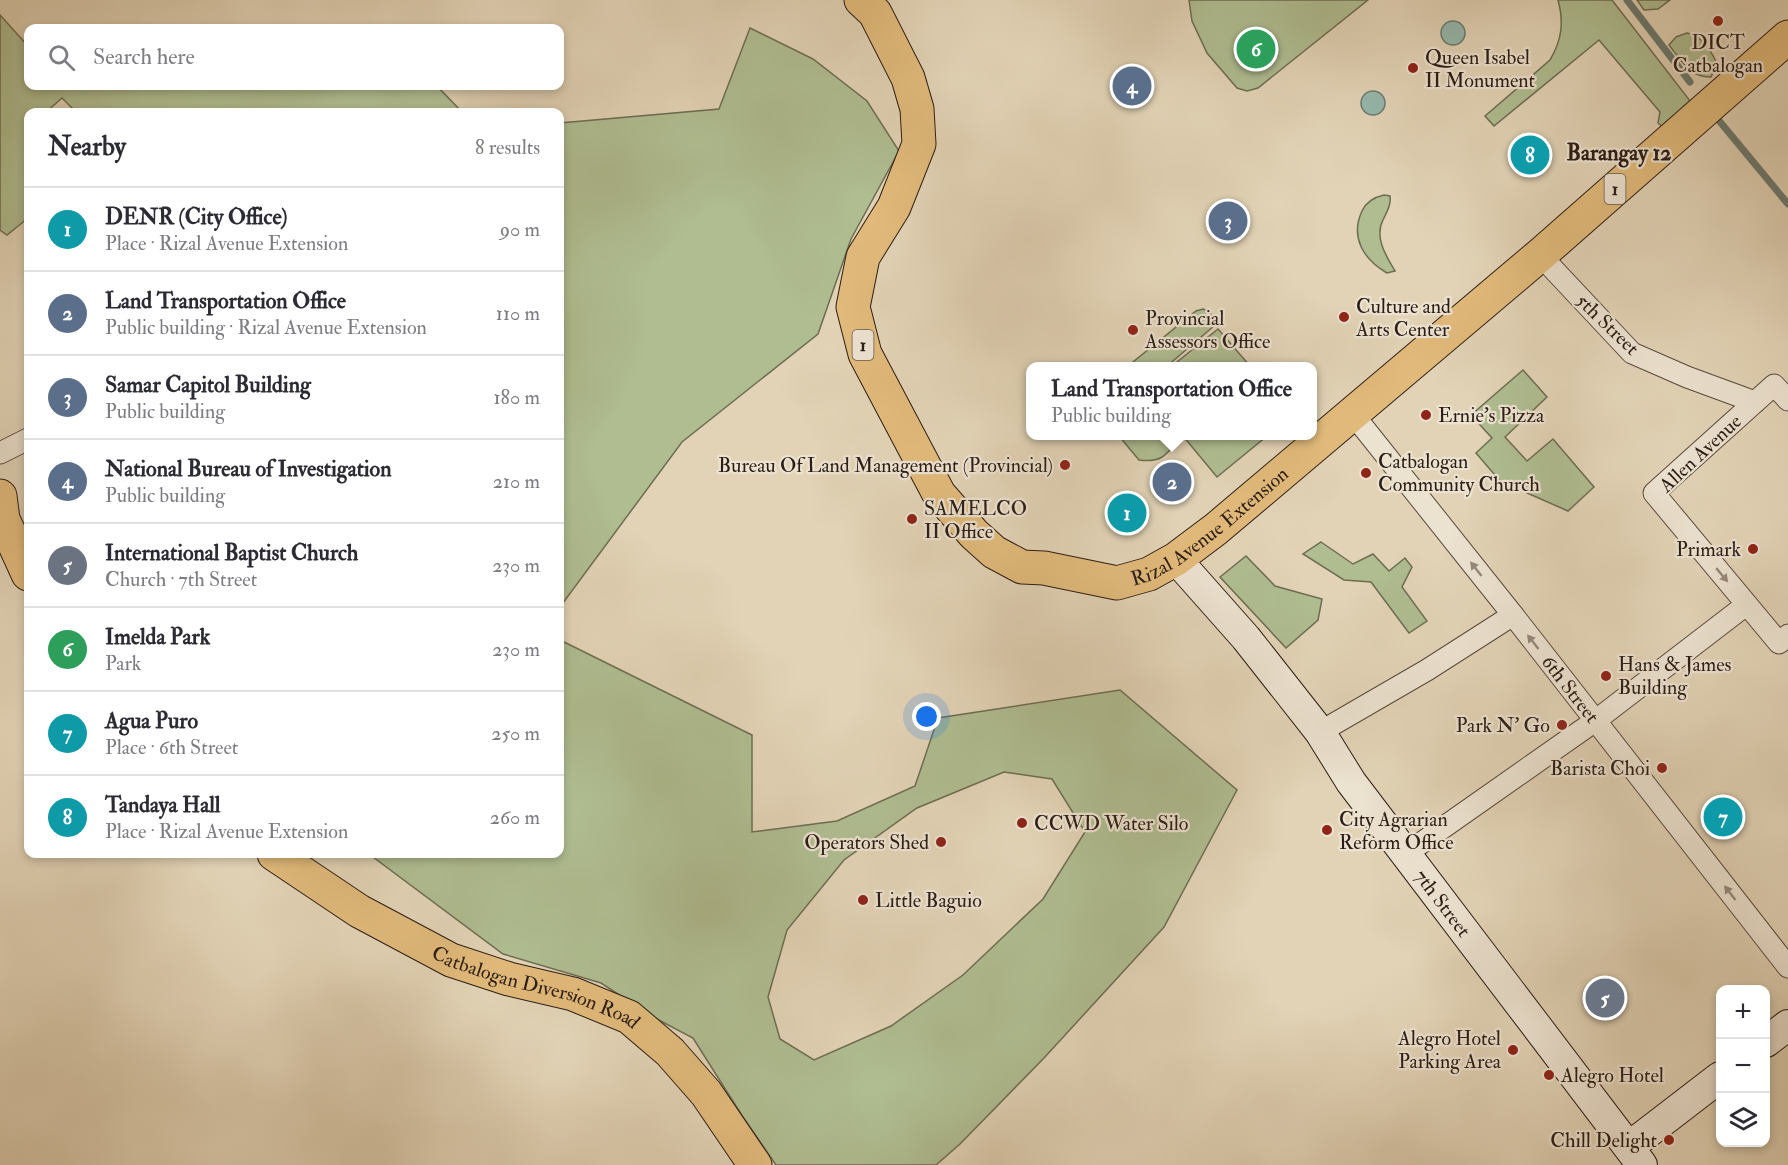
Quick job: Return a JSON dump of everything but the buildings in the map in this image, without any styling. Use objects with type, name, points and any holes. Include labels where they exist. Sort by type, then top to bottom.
[{"type":"main road","name":"Rizal Avenue Extension","points":[[861,0],[876,13],[908,78],[917,110],[919,144],[894,207],[863,257],[854,307],[865,354],[939,494],[974,534],[994,552],[1022,567],[1044,568],[1117,583],[1149,574],[1176,559],[1225,522],[1540,255],[1788,37]]},
{"type":"main road","points":[[0,496],[3,519],[24,565]]},
{"type":"main road","name":"Catbalogan Diversion Road","points":[[280,858],[359,911],[451,960],[509,979],[573,994],[629,1017],[670,1052],[706,1093],[755,1165]]},
{"type":"street","name":"5th Street","points":[[1540,255],[1632,353],[1687,377],[1755,402]]},
{"type":"street","name":"Allen Avenue","points":[[1788,400],[1774,385],[1654,493],[1779,643],[1788,635]]},
{"type":"street","name":"6th Street","points":[[1352,413],[1788,967]]},
{"type":"street","points":[[0,453],[24,441]]},
{"type":"street","name":"7th Street","points":[[1176,559],[1246,638],[1320,732],[1351,782],[1635,1156]]},
{"type":"street","points":[[1407,853],[1595,721],[1746,605]]},
{"type":"street","points":[[1320,732],[1427,670],[1513,615]]},
{"type":"street","points":[[1770,1039],[1788,1025]]},
{"type":"street","points":[[1635,1156],[1716,1081]]},
{"type":"green space","points":[[1189,0],[1368,0],[1258,88],[1247,91],[1237,88],[1207,53],[1192,21]]},
{"type":"green space","points":[[1558,0],[1612,0],[1694,106],[1665,129],[1658,123],[1660,112],[1599,40],[1494,126],[1485,116],[1550,60],[1554,53],[1561,31]]},
{"type":"green space","points":[[1637,0],[1670,0],[1658,9],[1644,10]]},
{"type":"green space","points":[[0,15],[24,42],[24,90],[441,90],[458,108],[72,108],[62,98],[51,108],[24,108],[24,221],[7,235],[0,230]]},
{"type":"green space","points":[[750,28],[813,59],[867,101],[899,151],[851,239],[818,334],[682,442],[564,602],[564,123],[719,109]]},
{"type":"green space","points":[[1687,33],[1702,40],[1712,54],[1717,64],[1711,77],[1697,75],[1682,62],[1669,45],[1676,37]]},
{"type":"green space","points":[[1384,195],[1390,196],[1390,200],[1381,226],[1380,240],[1395,271],[1387,273],[1365,254],[1357,230],[1366,205]]},
{"type":"green space","points":[[1203,309],[1208,311],[1214,318],[1214,326],[1172,362],[1133,362],[1196,311]]},
{"type":"green space","points":[[1218,329],[1247,362],[1177,362]]},
{"type":"green space","points":[[1523,370],[1547,397],[1505,437],[1527,461],[1553,439],[1594,487],[1568,511],[1500,481],[1476,453],[1492,438],[1471,415]]},
{"type":"green space","points":[[1122,440],[1178,440],[1163,457],[1147,461],[1139,460]]},
{"type":"green space","points":[[1186,440],[1262,440],[1217,477]]},
{"type":"green space","points":[[1321,542],[1353,564],[1373,554],[1389,571],[1405,558],[1412,567],[1402,587],[1427,621],[1409,633],[1371,582],[1344,580],[1303,554]]},
{"type":"green space","points":[[1246,556],[1275,586],[1322,599],[1318,620],[1286,648],[1220,577]]},
{"type":"green space","points":[[564,642],[752,735],[752,832],[837,821],[915,786],[938,718],[1120,690],[1237,790],[1164,927],[1044,1058],[960,1144],[936,1165],[776,1165],[693,1038],[655,1018],[601,983],[503,954],[374,858],[564,858]],"holes":[[[1004,772],[1052,779],[1085,832],[1043,899],[963,975],[891,1026],[814,1060],[780,1039],[768,997],[787,930],[844,860],[917,808]]]},
{"type":"water","points":[[1453,21],[1461,25],[1465,33],[1461,41],[1453,45],[1445,41],[1441,33],[1445,25]]},
{"type":"water","points":[[1373,91],[1381,95],[1385,103],[1381,111],[1373,115],[1365,111],[1361,103],[1365,95]]},
{"type":"waterway","points":[[1627,0],[1690,82]]},
{"type":"waterway","points":[[1716,117],[1788,204]]},
{"type":"place","name":"DICT Catbalogan","points":[[1718,21]]},
{"type":"place","name":"Imelda Park","points":[[1256,49]]},
{"type":"place","name":"Queen Isabel II Monument","points":[[1413,68]]},
{"type":"place","name":"National Bureau of Investigation","points":[[1132,86]]},
{"type":"place","name":"Tandaya Hall","points":[[1530,155]]},
{"type":"place","name":"Samar Capitol Building","points":[[1228,221]]},
{"type":"place","name":"Culture and Arts Center","points":[[1344,317]]},
{"type":"place","name":"Provincial Assessors Office","points":[[1133,330]]},
{"type":"place","name":"Ernie's Pizza","points":[[1426,415]]},
{"type":"place","name":"Bureau Of Land Management (Provincial)","points":[[1065,465]]},
{"type":"place","name":"Catbalogan Community Church","points":[[1366,473]]},
{"type":"place","name":"Land Transportation Office","points":[[1172,482]]},
{"type":"place","name":"DENR (City Office)","points":[[1127,513]]},
{"type":"place","name":"SAMELCO II Office","points":[[912,519]]},
{"type":"place","name":"Primark","points":[[1753,549]]},
{"type":"place","name":"Hans & James Building","points":[[1606,676]]},
{"type":"place","name":"Park N' Go","points":[[1562,725]]},
{"type":"place","name":"Barista Choi","points":[[1662,768]]},
{"type":"place","name":"Agua Puro","points":[[1723,817]]},
{"type":"place","name":"CCWD Water Silo","points":[[1022,823]]},
{"type":"place","name":"City Agrarian Reform Office","points":[[1327,830]]},
{"type":"place","name":"Operators Shed","points":[[941,842]]},
{"type":"place","name":"Little Baguio","points":[[863,900]]},
{"type":"place","name":"International Baptist Church","points":[[1605,998]]},
{"type":"place","name":"Alegro Hotel Parking Area","points":[[1513,1050]]},
{"type":"place","name":"Alegro Hotel","points":[[1549,1075]]},
{"type":"place","name":"Chill Delight","points":[[1669,1140]]},
{"type":"district","name":"Barangay 12","points":[[1619,152]]}]
